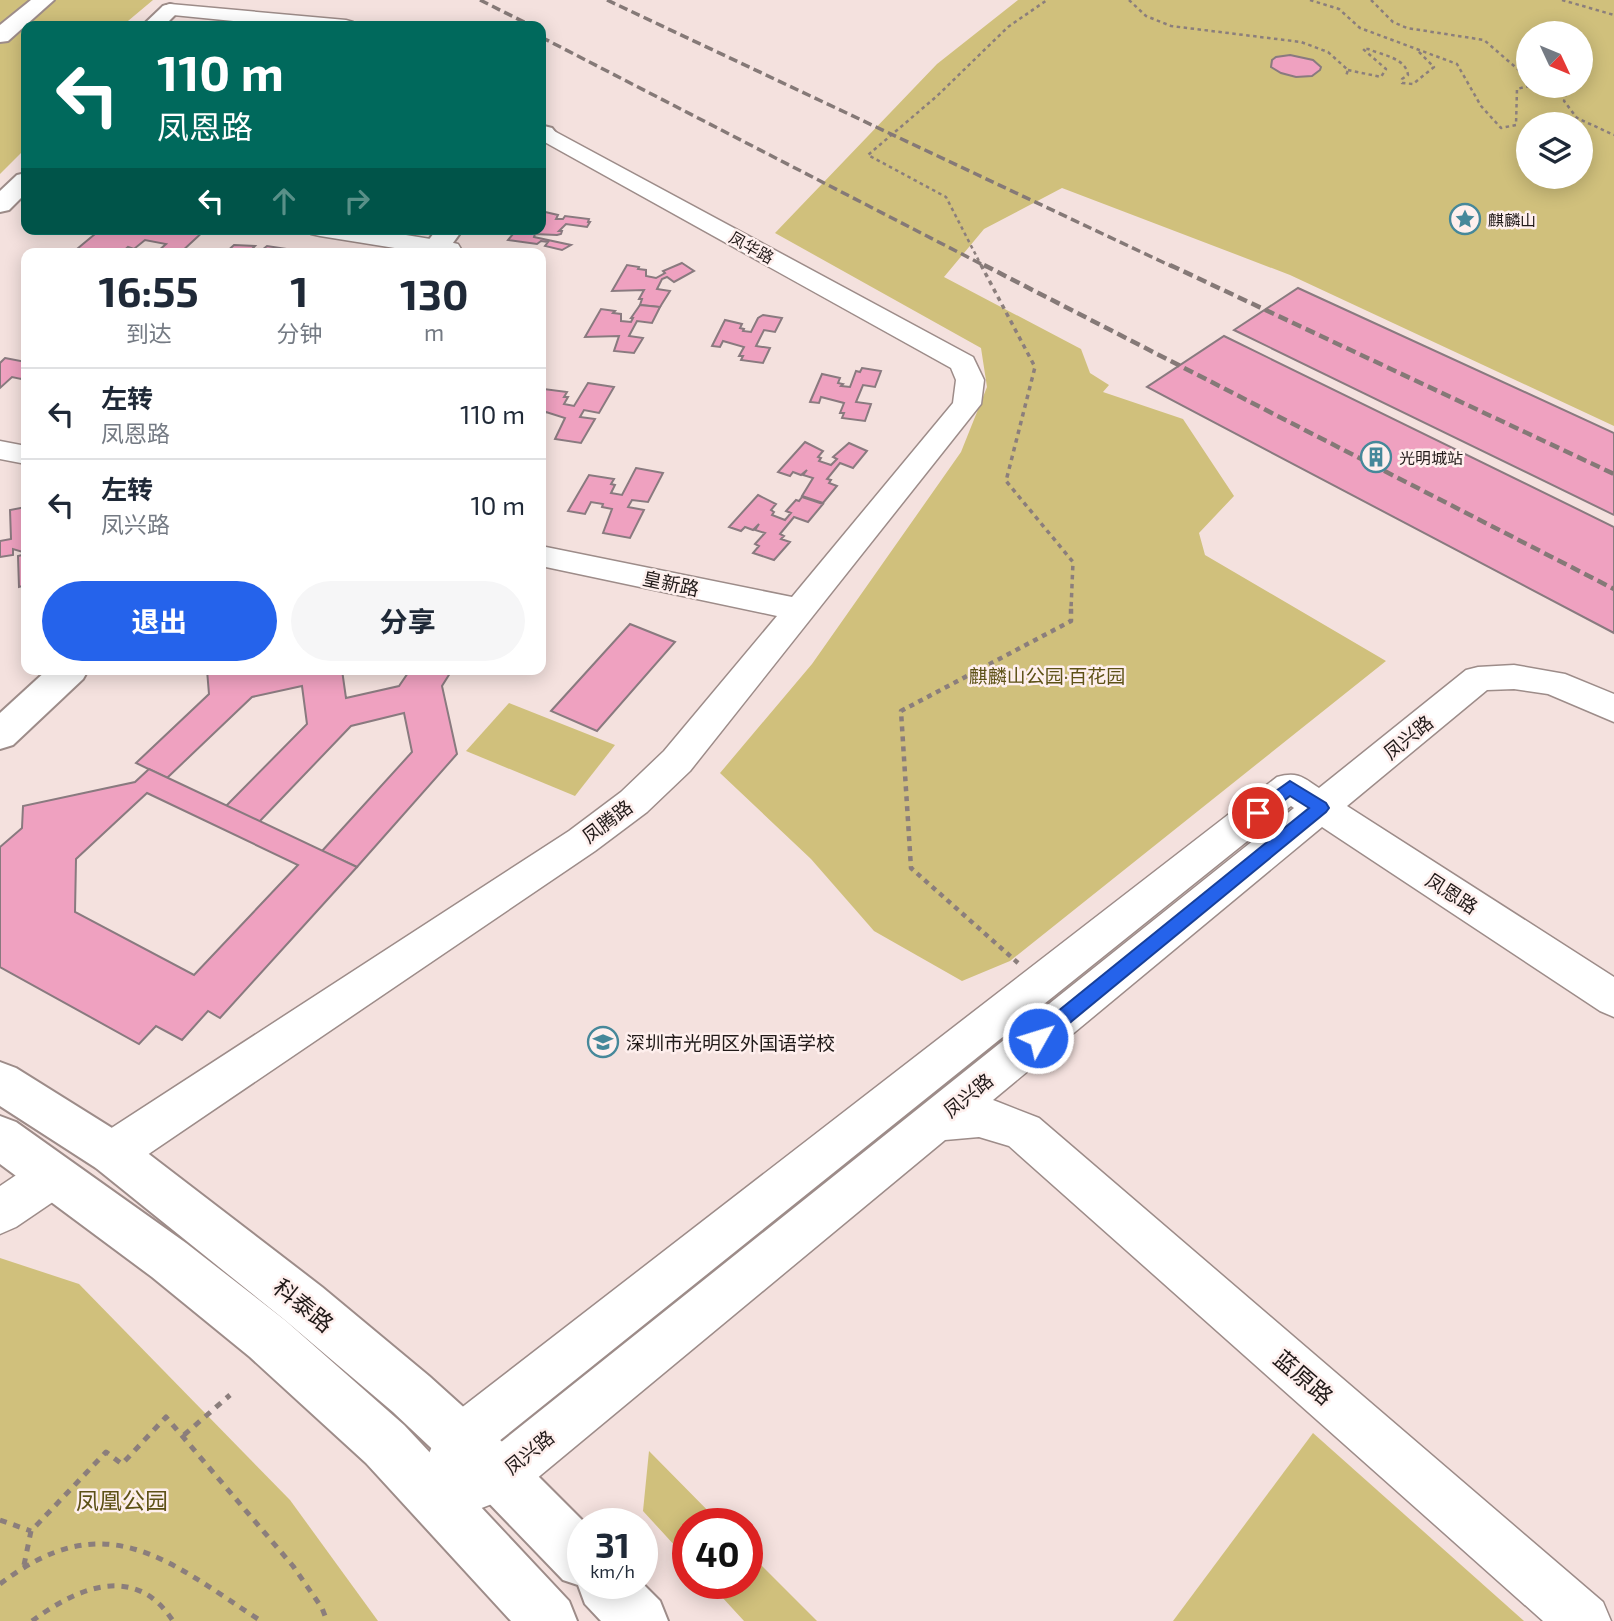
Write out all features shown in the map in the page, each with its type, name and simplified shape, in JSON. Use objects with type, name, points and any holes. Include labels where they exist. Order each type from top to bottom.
[{"type":"main road","points":[[0,14],[16,0]]},
{"type":"main road","points":[[0,36],[44,0]]},
{"type":"main road","points":[[0,205],[21,192]]},
{"type":"main road","points":[[0,229],[21,195]]},
{"type":"main road","points":[[0,715],[43,675]]},
{"type":"main road","points":[[0,735],[65,675]]},
{"type":"main road","name":"科泰路","points":[[0,1082],[112,1153],[325,1322],[411,1394],[500,1476],[567,1544]]},
{"type":"main road","points":[[0,1137],[169,1260],[268,1339],[385,1444],[549,1621]]},
{"type":"main road","points":[[620,1599],[640,1621]]},
{"type":"street","points":[[177,16],[262,21]]},
{"type":"street","name":"凤华路","points":[[546,135],[963,363]]},
{"type":"street","points":[[370,235],[446,244]]},
{"type":"street","name":"凤腾路","points":[[112,1153],[617,815],[677,761],[963,411],[971,389],[963,363]]},
{"type":"street","points":[[0,450],[21,454]]},
{"type":"street","name":"皇新路","points":[[546,557],[801,610]]},
{"type":"street","name":"凤兴路","points":[[435,1498],[461,1440],[1041,984],[1478,680],[1505,675],[1535,678],[1569,687],[1614,709]]},
{"type":"street","name":"凤兴路","points":[[435,1498],[500,1476],[1016,1056],[1305,798]]},
{"type":"street","name":"凤恩路","points":[[1305,798],[1614,999]]},
{"type":"street","name":"蓝原路","points":[[1016,1056],[1009,1070],[1007,1099],[1024,1132]]},
{"type":"street","name":"蓝原路","points":[[931,1125],[949,1118],[969,1115],[1007,1123],[1024,1132],[1584,1621]]},
{"type":"street","points":[[0,1212],[53,1176]]},
{"type":"path","points":[[1041,984],[911,868],[901,711],[1071,621],[1073,562],[1006,481],[1035,367],[946,197],[868,155],[937,96],[1008,27],[1047,0]]},
{"type":"path","points":[[1129,0],[1140,12],[1154,21],[1183,27],[1259,35],[1314,46],[1335,53],[1348,69],[1381,76],[1386,69],[1363,49],[1368,49],[1401,62],[1407,68],[1408,75],[1402,79],[1402,83],[1413,84],[1433,67],[1417,49]]},
{"type":"path","points":[[1310,0],[1339,9],[1360,28],[1457,64],[1481,106],[1502,128],[1516,125],[1519,118],[1516,93]]},
{"type":"path","points":[[1371,0],[1393,22],[1407,28],[1484,40],[1516,68]]},
{"type":"path","points":[[1562,0],[1614,15]]},
{"type":"path","points":[[1346,76],[1348,69]]},
{"type":"path","points":[[1565,98],[1564,101],[1577,118],[1614,135]]},
{"type":"path","points":[[184,1435],[230,1395]]},
{"type":"path","points":[[24,1565],[31,1531],[106,1452],[122,1464],[166,1417],[293,1566],[322,1608],[327,1621]]},
{"type":"path","points":[[0,1520],[31,1531]]},
{"type":"path","points":[[0,1584],[24,1565],[60,1550],[118,1545],[159,1556],[261,1621]]},
{"type":"path","points":[[32,1621],[65,1596],[104,1586],[141,1589],[173,1621]]},
{"type":"green space","points":[[0,0],[153,0],[128,21],[21,21],[21,153],[0,174]]},
{"type":"green space","name":"麒麟山公园·百花园","points":[[1018,0],[1614,0],[1614,426],[1290,275],[1062,188],[984,229],[944,277],[1081,349],[1090,373],[1109,385],[1103,392],[1183,419],[1234,496],[1199,533],[1205,555],[1386,661],[1010,961],[962,981],[874,931],[811,859],[720,773],[812,664],[961,452],[987,387],[981,348],[775,233],[937,64]]},
{"type":"green space","points":[[509,703],[615,745],[575,796],[466,751]]},
{"type":"green space","name":"凤凰公园","points":[[0,1258],[79,1284],[290,1500],[378,1621],[0,1621]]},
{"type":"green space","points":[[1313,1433],[1524,1621],[1173,1621]]},
{"type":"green space","points":[[649,1451],[705,1508],[672,1508],[672,1543],[658,1527],[658,1508],[643,1508]]},
{"type":"green space","points":[[763,1567],[817,1621],[744,1621],[724,1599],[763,1599]]},
{"type":"building","points":[[1290,55],[1313,60],[1321,67],[1320,70],[1312,76],[1296,77],[1271,67],[1272,60],[1276,57]]},
{"type":"building","points":[[546,212],[558,215],[556,219],[563,219],[565,216],[589,219],[587,227],[566,224],[559,231],[562,231],[561,234],[546,234]]},
{"type":"building","points":[[94,235],[200,235],[185,248],[162,248],[166,244],[145,240],[135,248],[78,248]]},
{"type":"building","points":[[512,235],[535,235],[534,237],[571,245],[562,250],[545,246],[548,242],[541,241],[537,244],[508,240]]},
{"type":"building","points":[[234,245],[255,246],[253,248],[231,248]]},
{"type":"building","points":[[682,263],[694,271],[674,282],[667,277],[662,279],[657,289],[670,291],[660,307],[640,305],[642,299],[639,299],[644,290],[612,291],[627,265],[646,270],[646,276],[656,278],[665,273],[663,271]]},
{"type":"building","name":"光明城站","points":[[1298,288],[1614,433],[1614,515],[1234,330]]},
{"type":"building","points":[[640,305],[660,307],[652,323],[637,321],[629,336],[643,338],[634,353],[614,351],[619,336],[585,337],[601,309],[615,311],[613,313],[621,314],[621,321],[631,322]]},
{"type":"building","points":[[763,315],[782,318],[775,332],[764,330],[756,346],[770,348],[763,363],[741,360],[743,356],[739,356],[744,347],[723,341],[720,347],[712,346],[725,320],[742,324],[740,328],[744,329],[743,331],[751,332],[758,318]]},
{"type":"building","name":"光明城站","points":[[1224,336],[1614,527],[1614,633],[1147,387]]},
{"type":"building","points":[[5,358],[21,361],[21,379],[12,377],[0,388],[0,363]]},
{"type":"building","points":[[862,368],[881,371],[875,387],[863,385],[856,402],[871,404],[865,421],[842,418],[844,413],[840,413],[844,403],[821,397],[819,403],[810,402],[822,374],[840,378],[838,383],[843,384],[841,386],[850,387],[856,371],[860,372]]},
{"type":"building","points":[[588,383],[614,387],[599,413],[584,410],[580,417],[595,419],[581,443],[555,439],[565,418],[546,412],[546,389],[567,392],[564,397],[568,397],[564,404],[574,406]]},
{"type":"building","points":[[805,442],[823,451],[818,457],[821,458],[819,461],[831,465],[837,459],[833,457],[849,443],[867,451],[853,468],[840,463],[827,479],[831,480],[829,483],[837,486],[823,503],[802,496],[813,478],[803,475],[807,470],[801,475],[793,472],[790,476],[778,472]]},
{"type":"building","points":[[636,468],[663,473],[648,502],[632,500],[628,507],[644,510],[630,538],[603,533],[612,509],[602,507],[603,504],[591,502],[585,514],[568,511],[589,475],[614,479],[611,484],[615,485],[611,493],[622,495]]},
{"type":"building","points":[[758,495],[776,504],[771,510],[774,512],[772,515],[785,520],[791,513],[786,511],[802,497],[823,504],[808,522],[794,517],[780,534],[784,536],[781,539],[790,542],[774,560],[753,553],[759,546],[755,544],[765,533],[755,530],[759,524],[753,530],[745,527],[741,531],[729,527]]},
{"type":"building","points":[[21,508],[21,551],[13,549],[13,555],[0,557],[0,541],[11,539],[10,510]]},
{"type":"building","points":[[21,555],[19,587],[18,556]]},
{"type":"building","points":[[630,624],[675,642],[597,731],[551,711]]},
{"type":"building","points":[[207,675],[343,675],[346,698],[399,686],[407,675],[449,675],[442,686],[457,754],[357,867],[322,851],[412,752],[404,713],[351,726],[259,822],[226,806],[307,724],[302,686],[252,697],[167,778],[136,763],[209,694]]},
{"type":"building","points":[[149,769],[357,867],[220,1018],[208,1011],[182,1040],[156,1026],[139,1044],[0,967],[0,847],[22,828],[23,806],[135,782]],"holes":[[[147,793],[298,865],[194,975],[75,912],[76,859]]]},
{"type":"railway","points":[[480,0],[522,21]]},
{"type":"railway","points":[[607,0],[1173,267]]},
{"type":"railway","points":[[546,40],[987,267]]},
{"type":"railway","points":[[984,265],[1614,589]]},
{"type":"railway","points":[[1170,265],[1614,474]]},
{"type":"place","name":"麒麟山","points":[[1465,219]]},
{"type":"place","name":"光明城站","points":[[1376,457]]},
{"type":"place","name":"深圳市光明区外国语学校","points":[[603,1042]]},
{"type":"route","points":[[1038,1038],[1321,808],[1290,788],[1258,813]]}]
